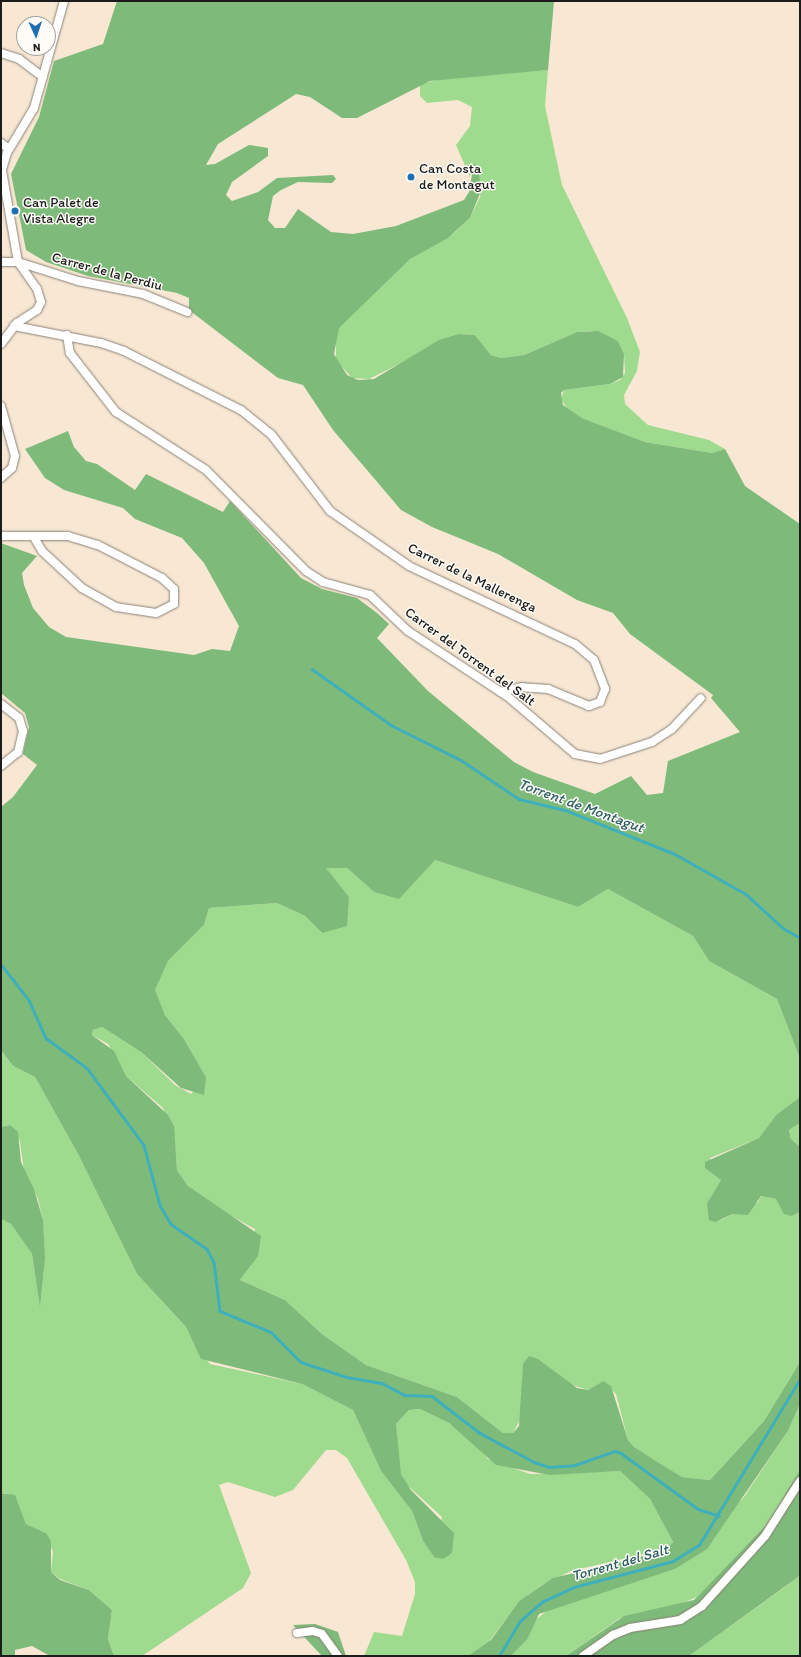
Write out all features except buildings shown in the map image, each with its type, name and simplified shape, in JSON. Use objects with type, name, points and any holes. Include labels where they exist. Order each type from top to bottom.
[{"type":"street","points":[[1,344],[14,326],[36,310],[41,302],[37,289],[18,262],[2,179],[9,149],[30,120],[64,1]]},
{"type":"street","points":[[1,53],[19,59],[43,77]]},
{"type":"street","points":[[1,143],[9,149]]},
{"type":"street","name":"Carrer de la Perdiu","points":[[1,262],[18,262],[78,281],[159,299],[187,312]]},
{"type":"street","name":"Carrer de la Mallerenga","points":[[14,326],[67,335],[101,343],[152,362],[259,421],[330,511],[409,566],[575,644],[594,660],[605,689],[600,702],[589,706],[548,688],[522,687],[501,692]]},
{"type":"street","name":"Carrer del Torrent del Salt","points":[[67,335],[70,353],[116,412],[206,470],[306,571],[323,582],[370,595],[408,631],[501,692],[567,748],[592,759],[663,736],[701,698]]},
{"type":"street","points":[[1,406],[15,456],[12,468],[1,478]]},
{"type":"street","points":[[1,536],[34,537],[80,539],[117,553],[169,584],[175,594],[174,604],[163,612],[143,613],[111,604],[82,588],[42,551],[34,537]]},
{"type":"street","points":[[1,704],[19,718],[23,731],[18,752],[1,766]]},
{"type":"street","points":[[583,1656],[613,1635],[680,1620],[702,1606],[765,1536],[800,1481]]},
{"type":"street","points":[[297,1633],[313,1631],[322,1634],[338,1656]]},
{"type":"green space","points":[[117,1],[554,1],[548,70],[430,81],[357,118],[342,118],[310,97],[296,94],[218,144],[206,165],[215,164],[249,145],[268,148],[268,156],[232,182],[226,195],[232,201],[258,192],[277,178],[333,175],[336,179],[332,183],[298,182],[281,190],[273,196],[268,220],[275,228],[285,228],[298,209],[331,232],[353,234],[396,226],[464,200],[469,192],[474,163],[478,167],[481,191],[470,218],[448,238],[410,259],[339,328],[334,354],[347,375],[358,380],[374,379],[439,340],[459,334],[475,335],[491,355],[501,358],[524,355],[577,332],[598,331],[618,341],[624,354],[623,377],[610,384],[564,390],[561,393],[563,405],[582,418],[645,442],[712,453],[725,449],[745,486],[800,524],[800,1059],[777,999],[709,961],[693,936],[608,889],[578,907],[435,860],[399,899],[374,892],[347,868],[326,868],[349,897],[347,926],[322,933],[305,916],[277,903],[209,908],[204,925],[168,961],[155,990],[165,1015],[184,1039],[206,1077],[204,1095],[181,1088],[141,1052],[102,1027],[93,1030],[92,1035],[114,1051],[126,1076],[168,1115],[174,1126],[177,1170],[188,1186],[261,1236],[258,1256],[240,1280],[285,1300],[322,1334],[366,1365],[457,1397],[503,1433],[513,1433],[519,1426],[523,1364],[529,1356],[538,1359],[577,1388],[588,1390],[603,1381],[611,1386],[628,1440],[634,1447],[682,1477],[710,1480],[764,1421],[800,1362],[800,1404],[788,1431],[707,1549],[675,1569],[539,1614],[527,1640],[511,1656],[468,1656],[491,1640],[519,1601],[553,1578],[648,1555],[666,1549],[673,1542],[650,1499],[620,1471],[550,1475],[496,1465],[449,1423],[420,1409],[409,1410],[396,1424],[401,1474],[411,1490],[454,1533],[452,1553],[443,1559],[434,1557],[423,1541],[412,1511],[381,1471],[353,1410],[302,1384],[201,1359],[186,1327],[137,1274],[78,1154],[35,1077],[13,1066],[1,1050],[1,807],[13,797],[37,765],[23,754],[29,727],[25,713],[1,693],[1,543],[37,556],[22,573],[24,585],[33,608],[49,627],[66,637],[194,655],[212,649],[230,651],[239,626],[204,563],[182,538],[135,519],[123,508],[64,490],[45,478],[25,449],[68,431],[74,447],[86,461],[97,464],[135,490],[146,474],[223,512],[230,501],[301,578],[322,589],[357,598],[377,613],[389,624],[377,638],[428,691],[514,762],[533,772],[595,794],[631,776],[647,795],[663,793],[668,761],[740,732],[711,698],[713,695],[630,634],[613,613],[577,600],[498,554],[432,527],[401,510],[333,430],[303,385],[278,378],[189,310],[189,298],[177,293],[88,276],[46,262],[26,250],[11,174],[39,117],[54,61],[103,44]]},
{"type":"green space","points":[[548,70],[545,106],[562,185],[627,318],[640,352],[637,371],[624,395],[625,404],[648,425],[709,440],[725,449],[712,453],[645,442],[582,418],[567,408],[561,399],[564,390],[610,384],[620,380],[625,373],[624,354],[618,341],[593,331],[577,332],[524,355],[501,358],[491,355],[475,335],[459,334],[369,379],[352,378],[336,360],[336,332],[349,313],[414,255],[453,234],[470,218],[480,197],[481,186],[472,168],[470,177],[456,145],[470,126],[472,107],[458,100],[427,103],[420,96],[420,84],[446,78]]},
{"type":"green space","points":[[435,860],[578,907],[608,889],[693,936],[709,961],[777,999],[800,1059],[800,1097],[776,1115],[759,1138],[710,1158],[721,1180],[707,1203],[721,1220],[758,1202],[761,1196],[776,1199],[792,1216],[800,1212],[800,1362],[764,1421],[710,1480],[682,1477],[634,1447],[628,1440],[616,1394],[603,1381],[588,1390],[569,1384],[538,1359],[523,1364],[522,1416],[513,1433],[503,1433],[457,1397],[366,1365],[322,1334],[285,1300],[240,1280],[252,1264],[255,1229],[203,1200],[188,1186],[177,1170],[175,1146],[163,1108],[126,1076],[108,1044],[92,1035],[93,1030],[102,1027],[141,1052],[175,1085],[191,1094],[206,1077],[184,1039],[165,1015],[154,990],[168,961],[204,925],[209,908],[277,903],[305,916],[322,933],[326,868],[347,868],[374,892]]},
{"type":"green space","points":[[1,1050],[13,1066],[35,1077],[78,1154],[137,1274],[186,1327],[194,1344],[210,1364],[302,1384],[353,1410],[381,1471],[412,1511],[423,1541],[434,1557],[442,1517],[405,1483],[397,1464],[396,1424],[409,1410],[420,1409],[449,1423],[474,1442],[488,1459],[530,1474],[620,1471],[650,1499],[673,1542],[666,1549],[571,1571],[544,1584],[519,1601],[485,1647],[468,1656],[364,1656],[374,1632],[402,1636],[415,1594],[415,1582],[406,1560],[347,1458],[336,1450],[326,1450],[293,1490],[275,1497],[228,1482],[219,1485],[251,1573],[243,1588],[142,1656],[114,1656],[108,1639],[112,1610],[89,1590],[60,1579],[51,1572],[53,1552],[46,1533],[26,1524],[19,1506],[6,1493],[1,1493],[1,1219],[11,1224],[32,1254],[40,1307],[44,1269],[43,1220],[38,1199],[24,1171],[20,1141],[10,1125],[1,1127]]},
{"type":"green space","points":[[800,1097],[800,1123],[789,1130],[791,1139],[800,1147],[800,1212],[792,1216],[784,1214],[776,1199],[761,1196],[748,1215],[733,1214],[715,1222],[709,1220],[707,1203],[721,1180],[705,1168],[705,1162],[759,1138],[776,1115]]},
{"type":"green space","points":[[800,1123],[800,1147],[791,1139],[789,1130]]},
{"type":"green space","points":[[10,1125],[18,1132],[21,1162],[34,1189],[43,1220],[45,1259],[40,1308],[32,1254],[11,1224],[1,1219],[1,1127]]},
{"type":"green space","points":[[800,1404],[800,1470],[766,1525],[697,1597],[673,1607],[620,1618],[566,1656],[511,1656],[527,1640],[533,1622],[549,1609],[675,1569],[744,1497],[788,1431]]},
{"type":"green space","points":[[800,1470],[800,1575],[794,1580],[689,1656],[566,1656],[624,1616],[694,1600],[766,1525]]},
{"type":"green space","points":[[1,1493],[15,1495],[26,1524],[46,1533],[51,1541],[51,1572],[60,1580],[89,1590],[112,1610],[108,1639],[114,1656],[50,1656],[32,1646],[15,1650],[15,1656],[1,1656]]},
{"type":"green space","points":[[800,1575],[800,1656],[689,1656],[785,1587]]},
{"type":"green space","points":[[315,1624],[338,1632],[346,1656],[322,1656],[293,1625]]},
{"type":"waterway","name":"Torrent de Montagut","points":[[312,669],[391,725],[461,760],[519,799],[565,810],[675,854],[746,894],[783,928],[800,938]]},
{"type":"waterway","points":[[1,964],[29,1000],[46,1038],[87,1068],[144,1145],[160,1205],[171,1224],[207,1249],[214,1262],[220,1311],[271,1332],[301,1362],[347,1377],[382,1383],[405,1395],[432,1396],[480,1433],[534,1462],[549,1467],[575,1465],[615,1451],[621,1453],[698,1509],[719,1516]]},
{"type":"waterway","name":"Torrent del Salt","points":[[499,1656],[520,1621],[542,1602],[574,1587],[673,1561],[699,1545],[800,1379]]},
{"type":"place","name":"Can Costa de Montagut","points":[[411,177]]},
{"type":"place","name":"Can Palet de Vista Alegre","points":[[15,211]]}]
